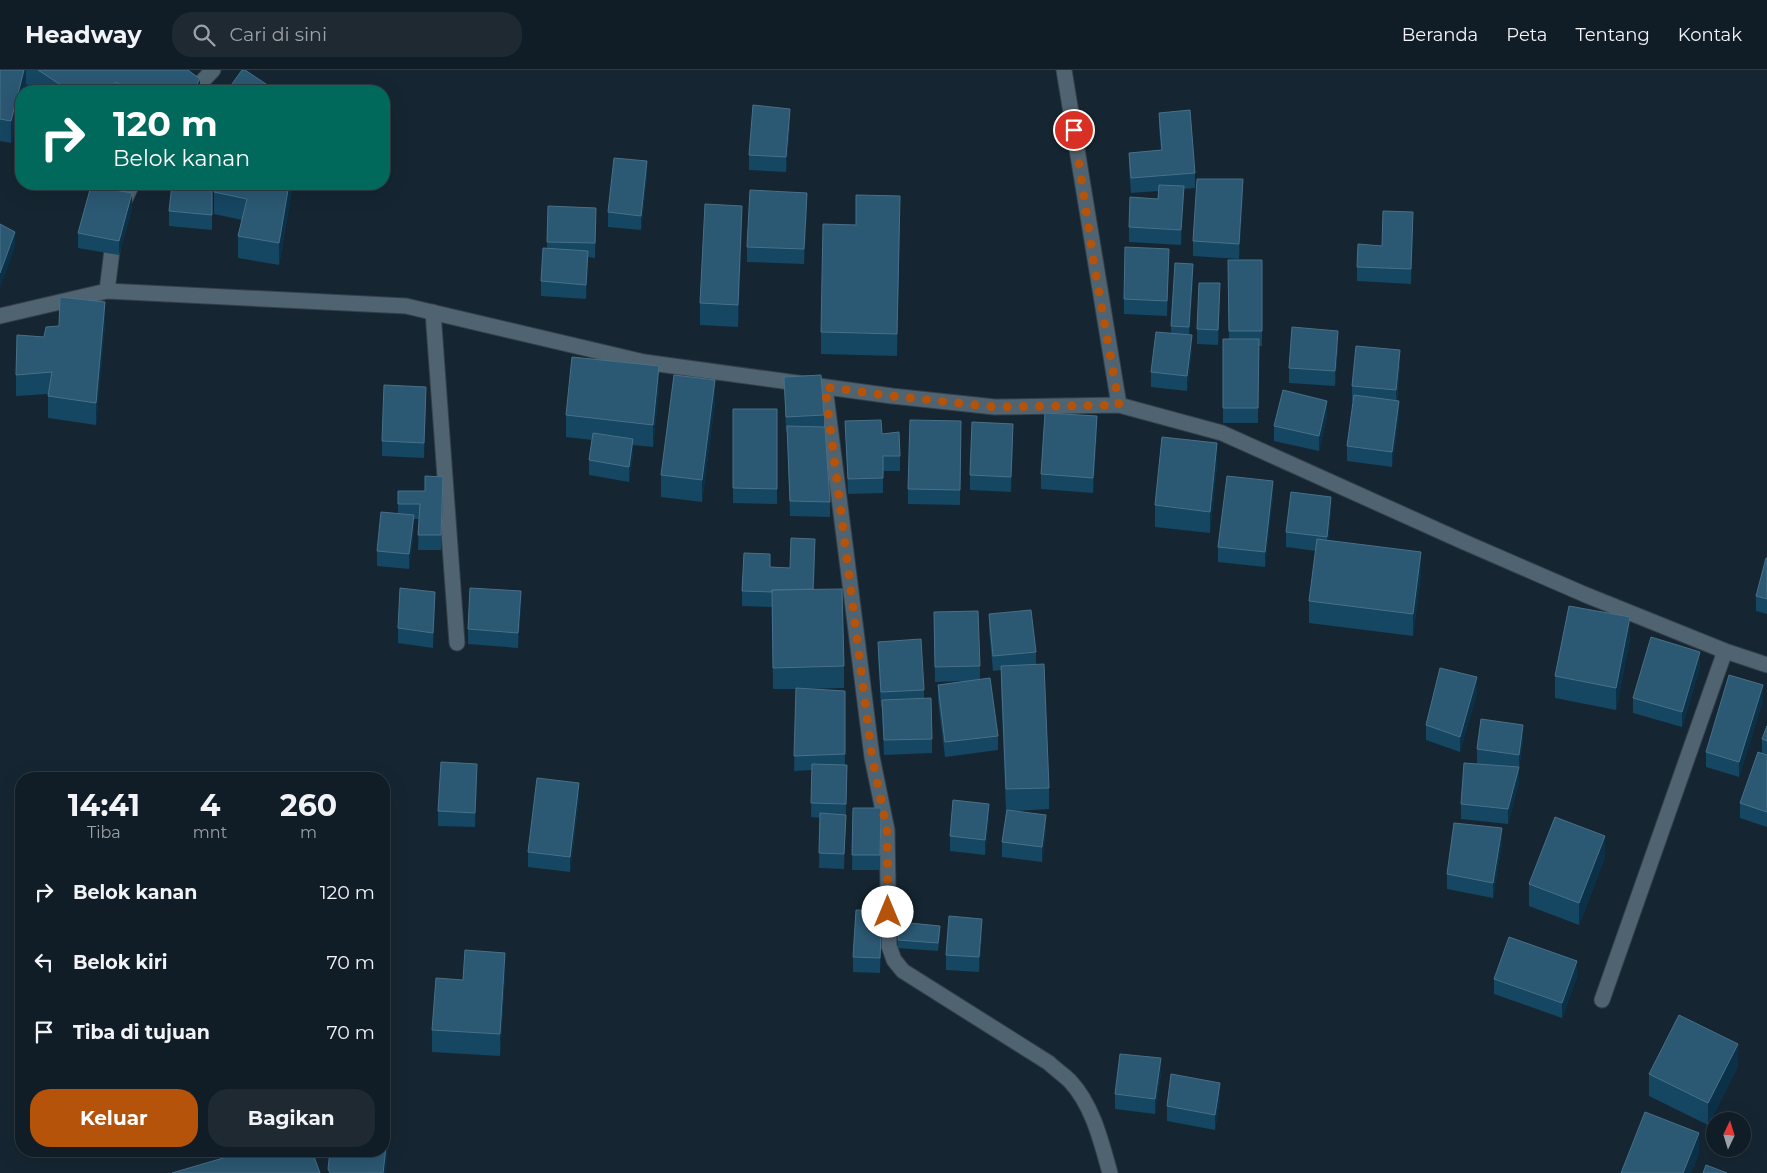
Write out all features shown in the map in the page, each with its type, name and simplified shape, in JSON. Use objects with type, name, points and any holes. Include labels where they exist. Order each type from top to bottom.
[{"type":"street","points":[[199,85],[214,70]]},
{"type":"street","points":[[1064,70],[1119,405]]},
{"type":"street","points":[[107,291],[113,236],[119,212],[129,190]]},
{"type":"street","points":[[0,316],[107,291],[406,306],[644,362],[892,396],[995,407],[1119,405],[1222,433],[1490,554],[1726,651],[1767,665]]},
{"type":"street","points":[[433,312],[457,643]]},
{"type":"street","points":[[825,387],[872,757],[887,830],[890,946],[894,960],[903,971],[1048,1063],[1070,1081],[1086,1104],[1097,1130],[1110,1173]]},
{"type":"street","points":[[1602,1000],[1726,651]]},
{"type":"building","points":[[0,70],[24,70],[20,85],[15,85],[15,105],[11,121],[0,119]]},
{"type":"building","points":[[38,70],[188,70],[200,79],[196,85],[120,85],[116,82],[114,85],[61,85]]},
{"type":"building","points":[[242,70],[245,70],[266,84],[265,85],[231,85]]},
{"type":"building","points":[[753,105],[790,109],[786,157],[749,155]]},
{"type":"building","points":[[1190,110],[1195,173],[1131,178],[1129,153],[1162,150],[1159,113]]},
{"type":"building","points":[[614,158],[647,161],[641,216],[608,212]]},
{"type":"building","points":[[1197,179],[1243,179],[1239,244],[1193,241]]},
{"type":"building","points":[[1159,185],[1184,186],[1181,230],[1129,227],[1130,197],[1158,199]]},
{"type":"building","points":[[90,190],[114,190],[132,193],[119,241],[78,233]]},
{"type":"building","points":[[171,190],[212,190],[212,215],[169,211]]},
{"type":"building","points":[[215,190],[288,190],[279,243],[238,236],[247,199],[214,192]]},
{"type":"building","points":[[750,190],[807,193],[804,249],[747,247]]},
{"type":"building","points":[[856,195],[900,196],[897,334],[821,332],[823,224],[856,225]]},
{"type":"building","points":[[705,204],[742,206],[738,305],[700,303]]},
{"type":"building","points":[[548,206],[596,208],[595,243],[547,242]]},
{"type":"building","points":[[1383,211],[1413,212],[1411,269],[1357,267],[1358,244],[1382,246]]},
{"type":"building","points":[[0,224],[15,232],[0,273]]},
{"type":"building","points":[[1125,247],[1169,249],[1167,301],[1124,299]]},
{"type":"building","points":[[543,248],[588,251],[586,285],[541,281]]},
{"type":"building","points":[[1228,260],[1262,260],[1262,331],[1229,331]]},
{"type":"building","points":[[1175,263],[1193,264],[1189,327],[1171,326]]},
{"type":"building","points":[[1199,283],[1220,283],[1218,330],[1197,329]]},
{"type":"building","points":[[60,297],[105,302],[96,403],[48,396],[52,372],[16,375],[17,335],[44,337],[46,327],[59,326]]},
{"type":"building","points":[[1292,327],[1338,331],[1335,371],[1289,368]]},
{"type":"building","points":[[1156,332],[1192,335],[1187,376],[1151,372]]},
{"type":"building","points":[[1223,339],[1259,339],[1258,408],[1223,408]]},
{"type":"building","points":[[1356,346],[1400,350],[1396,390],[1352,386]]},
{"type":"building","points":[[572,357],[659,366],[653,425],[566,415]]},
{"type":"building","points":[[674,375],[715,380],[702,480],[661,475]]},
{"type":"building","points":[[821,375],[824,415],[786,417],[784,377]]},
{"type":"building","points":[[384,385],[426,387],[424,443],[382,441]]},
{"type":"building","points":[[1283,390],[1327,401],[1319,436],[1274,426]]},
{"type":"building","points":[[1354,395],[1399,401],[1392,452],[1347,446]]},
{"type":"building","points":[[733,409],[777,409],[777,489],[733,488]]},
{"type":"building","points":[[1045,413],[1097,416],[1093,478],[1041,474]]},
{"type":"building","points":[[881,420],[882,434],[899,432],[900,456],[883,456],[883,478],[848,479],[845,421]]},
{"type":"building","points":[[910,420],[961,421],[960,490],[908,489]]},
{"type":"building","points":[[972,422],[1013,424],[1011,477],[970,475]]},
{"type":"building","points":[[787,426],[825,427],[830,502],[790,501]]},
{"type":"building","points":[[593,433],[633,439],[629,467],[589,460]]},
{"type":"building","points":[[1162,437],[1217,443],[1210,512],[1155,505]]},
{"type":"building","points":[[425,476],[443,477],[441,535],[418,535],[420,504],[398,504],[398,491],[425,491]]},
{"type":"building","points":[[1227,476],[1273,481],[1265,552],[1218,547]]},
{"type":"building","points":[[1291,492],[1331,497],[1327,537],[1286,532]]},
{"type":"building","points":[[381,512],[414,515],[409,554],[377,551]]},
{"type":"building","points":[[791,538],[815,539],[813,589],[772,590],[772,592],[742,591],[744,553],[770,554],[770,567],[790,568]]},
{"type":"building","points":[[1317,539],[1421,552],[1413,614],[1309,601]]},
{"type":"building","points":[[1767,558],[1767,599],[1756,596]]},
{"type":"building","points":[[400,588],[435,592],[433,633],[398,628]]},
{"type":"building","points":[[470,588],[521,591],[518,633],[468,629]]},
{"type":"building","points":[[842,589],[844,666],[773,668],[772,590]]},
{"type":"building","points":[[1569,606],[1630,617],[1616,688],[1555,676]]},
{"type":"building","points":[[1031,610],[1036,652],[993,656],[989,614]]},
{"type":"building","points":[[978,611],[980,666],[935,667],[934,612]]},
{"type":"building","points":[[1651,637],[1700,652],[1682,712],[1633,698]]},
{"type":"building","points":[[921,639],[924,690],[881,692],[878,642]]},
{"type":"building","points":[[1044,664],[1049,788],[1006,789],[1001,666]]},
{"type":"building","points":[[1440,668],[1477,677],[1460,737],[1426,725]]},
{"type":"building","points":[[1729,675],[1763,685],[1739,762],[1706,752]]},
{"type":"building","points":[[990,678],[998,736],[945,742],[938,685]]},
{"type":"building","points":[[796,688],[845,691],[845,754],[794,756]]},
{"type":"building","points":[[931,698],[932,739],[884,740],[882,700]]},
{"type":"building","points":[[1481,719],[1523,725],[1519,755],[1477,749]]},
{"type":"building","points":[[1767,726],[1767,741],[1762,739]]},
{"type":"building","points":[[1758,752],[1767,755],[1767,812],[1740,803]]},
{"type":"building","points":[[441,762],[477,764],[475,813],[438,811]]},
{"type":"building","points":[[1464,763],[1519,767],[1508,809],[1461,804]]},
{"type":"building","points":[[812,764],[847,765],[846,804],[811,803]]},
{"type":"building","points":[[537,778],[579,783],[570,857],[528,852]]},
{"type":"building","points":[[953,800],[989,804],[985,840],[950,836]]},
{"type":"building","points":[[853,808],[881,808],[880,855],[852,855]]},
{"type":"building","points":[[1007,810],[1046,815],[1042,847],[1002,842]]},
{"type":"building","points":[[820,813],[846,815],[844,854],[819,853]]},
{"type":"building","points":[[1555,817],[1605,836],[1579,903],[1529,884]]},
{"type":"building","points":[[1454,823],[1502,828],[1493,883],[1447,874]]},
{"type":"building","points":[[856,910],[882,911],[880,958],[853,957]]},
{"type":"building","points":[[949,916],[982,919],[979,957],[946,955]]},
{"type":"building","points":[[899,922],[940,926],[938,943],[898,940]]},
{"type":"building","points":[[1509,937],[1577,961],[1562,1003],[1494,979]]},
{"type":"building","points":[[465,950],[505,953],[500,1034],[432,1030],[436,978],[463,980]]},
{"type":"building","points":[[1679,1015],[1738,1044],[1708,1103],[1649,1074]]},
{"type":"building","points":[[1120,1054],[1161,1058],[1155,1099],[1115,1094]]},
{"type":"building","points":[[1171,1074],[1220,1083],[1215,1115],[1167,1106]]},
{"type":"building","points":[[1645,1112],[1699,1133],[1683,1173],[1621,1173]]},
{"type":"building","points":[[227,1157],[314,1157],[320,1173],[172,1173]]},
{"type":"building","points":[[329,1157],[385,1157],[383,1173],[330,1173],[328,1169]]},
{"type":"building","points":[[1706,1165],[1727,1173],[1703,1173]]},
{"type":"route","points":[[888,912],[887,830],[872,757],[825,387],[995,407],[1119,405],[1094,264],[1074,130]]}]
